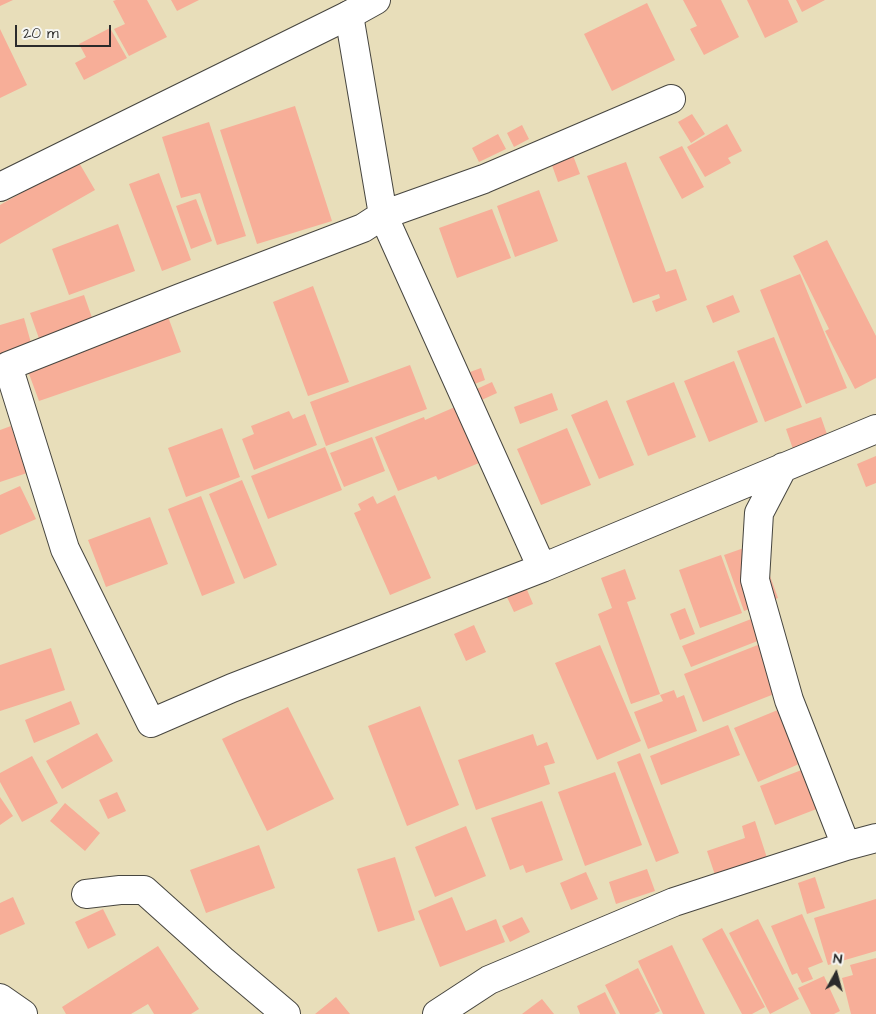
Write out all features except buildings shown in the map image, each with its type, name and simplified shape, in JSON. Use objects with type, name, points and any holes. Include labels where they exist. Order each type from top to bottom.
[{"type":"street","points":[[0,187],[376,0]]},
{"type":"street","points":[[349,15],[383,215],[542,568]]},
{"type":"street","points":[[671,99],[484,178],[383,215],[363,228],[8,366],[65,549],[150,723],[232,688],[542,568],[876,429]]},
{"type":"street","points":[[782,467],[759,513],[755,580],[789,700],[846,846]]},
{"type":"street","points":[[437,1014],[489,980],[664,906],[846,846],[876,838]]},
{"type":"street","points":[[86,894],[120,890],[144,890],[286,1014]]},
{"type":"street","points":[[0,998],[23,1014]]}]
